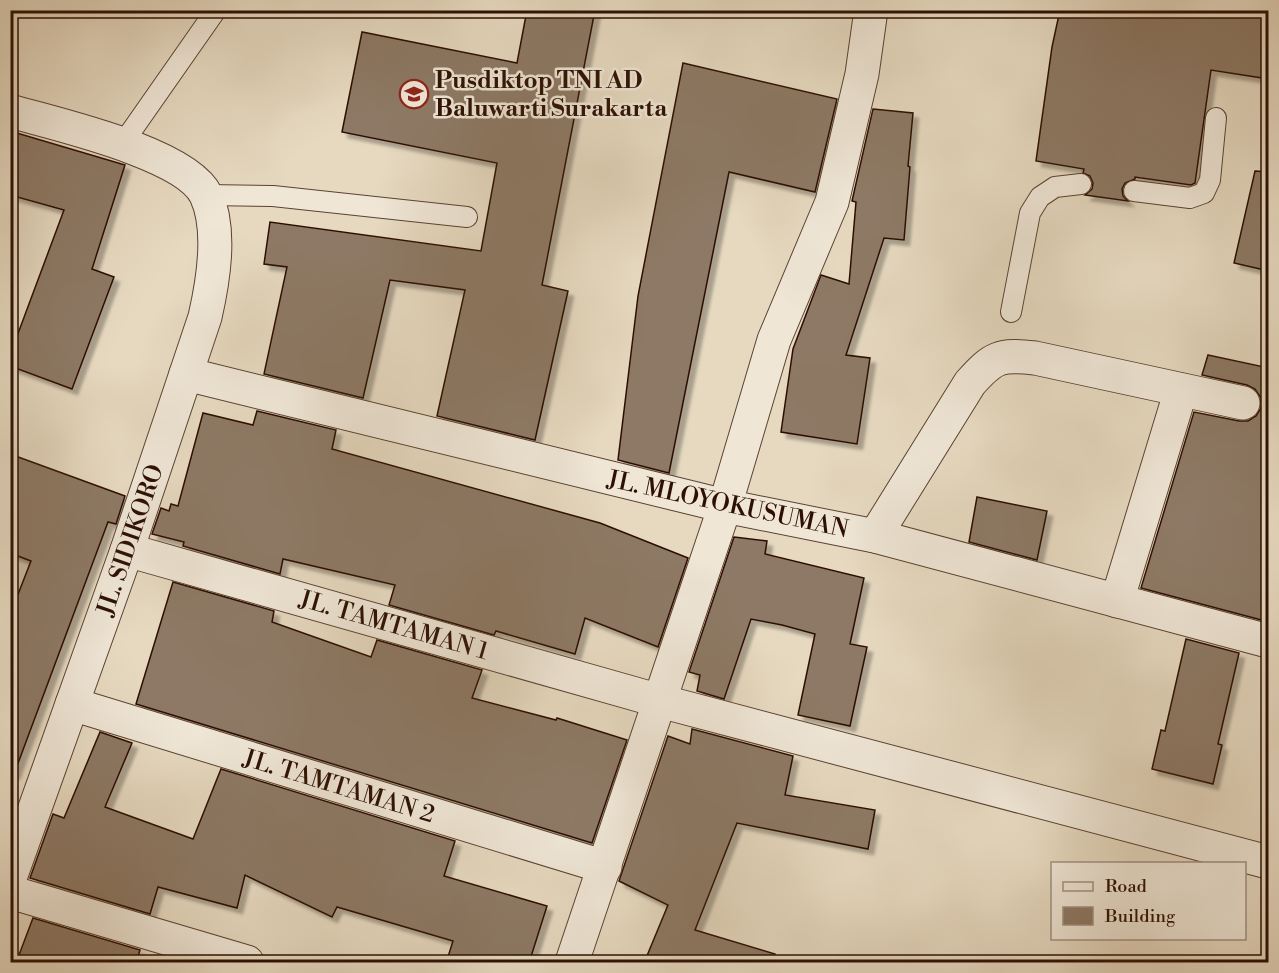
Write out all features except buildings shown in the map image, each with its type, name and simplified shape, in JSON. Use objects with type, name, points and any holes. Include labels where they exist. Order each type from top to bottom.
[{"type":"street","points":[[572,963],[725,506],[774,340],[832,201],[861,74],[871,10]]},
{"type":"street","points":[[10,111],[123,143],[186,174],[206,195]]},
{"type":"street","name":"JL. SIDIKORO","points":[[10,878],[128,550],[205,317],[213,281],[214,242],[212,217],[206,195]]},
{"type":"street","points":[[875,536],[970,383],[1004,349],[1011,355],[1035,358],[1243,403]]},
{"type":"street","name":"JL. MLOYOKUSUMAN","points":[[186,374],[725,506],[875,536],[1269,640]]},
{"type":"street","points":[[1117,601],[1182,390]]},
{"type":"street","name":"JL. TAMTAMAN 1","points":[[128,550],[660,701],[1269,862]]},
{"type":"street","name":"JL. TAMTAMAN 2","points":[[72,704],[605,867]]},
{"type":"street","points":[[10,892],[247,963]]},
{"type":"lane","points":[[123,143],[216,10]]},
{"type":"lane","points":[[1134,191],[1190,198],[1204,193],[1210,180],[1216,118]]},
{"type":"lane","points":[[1011,312],[1030,213],[1040,197],[1055,187],[1081,184]]},
{"type":"lane","points":[[206,195],[273,196],[467,217]]},
{"type":"shaded area","points":[[11,553],[31,561],[11,615]]},
{"type":"place","name":"Pusdiktop TNI AD Baluwarti Surakarta","points":[[414,94]]}]
